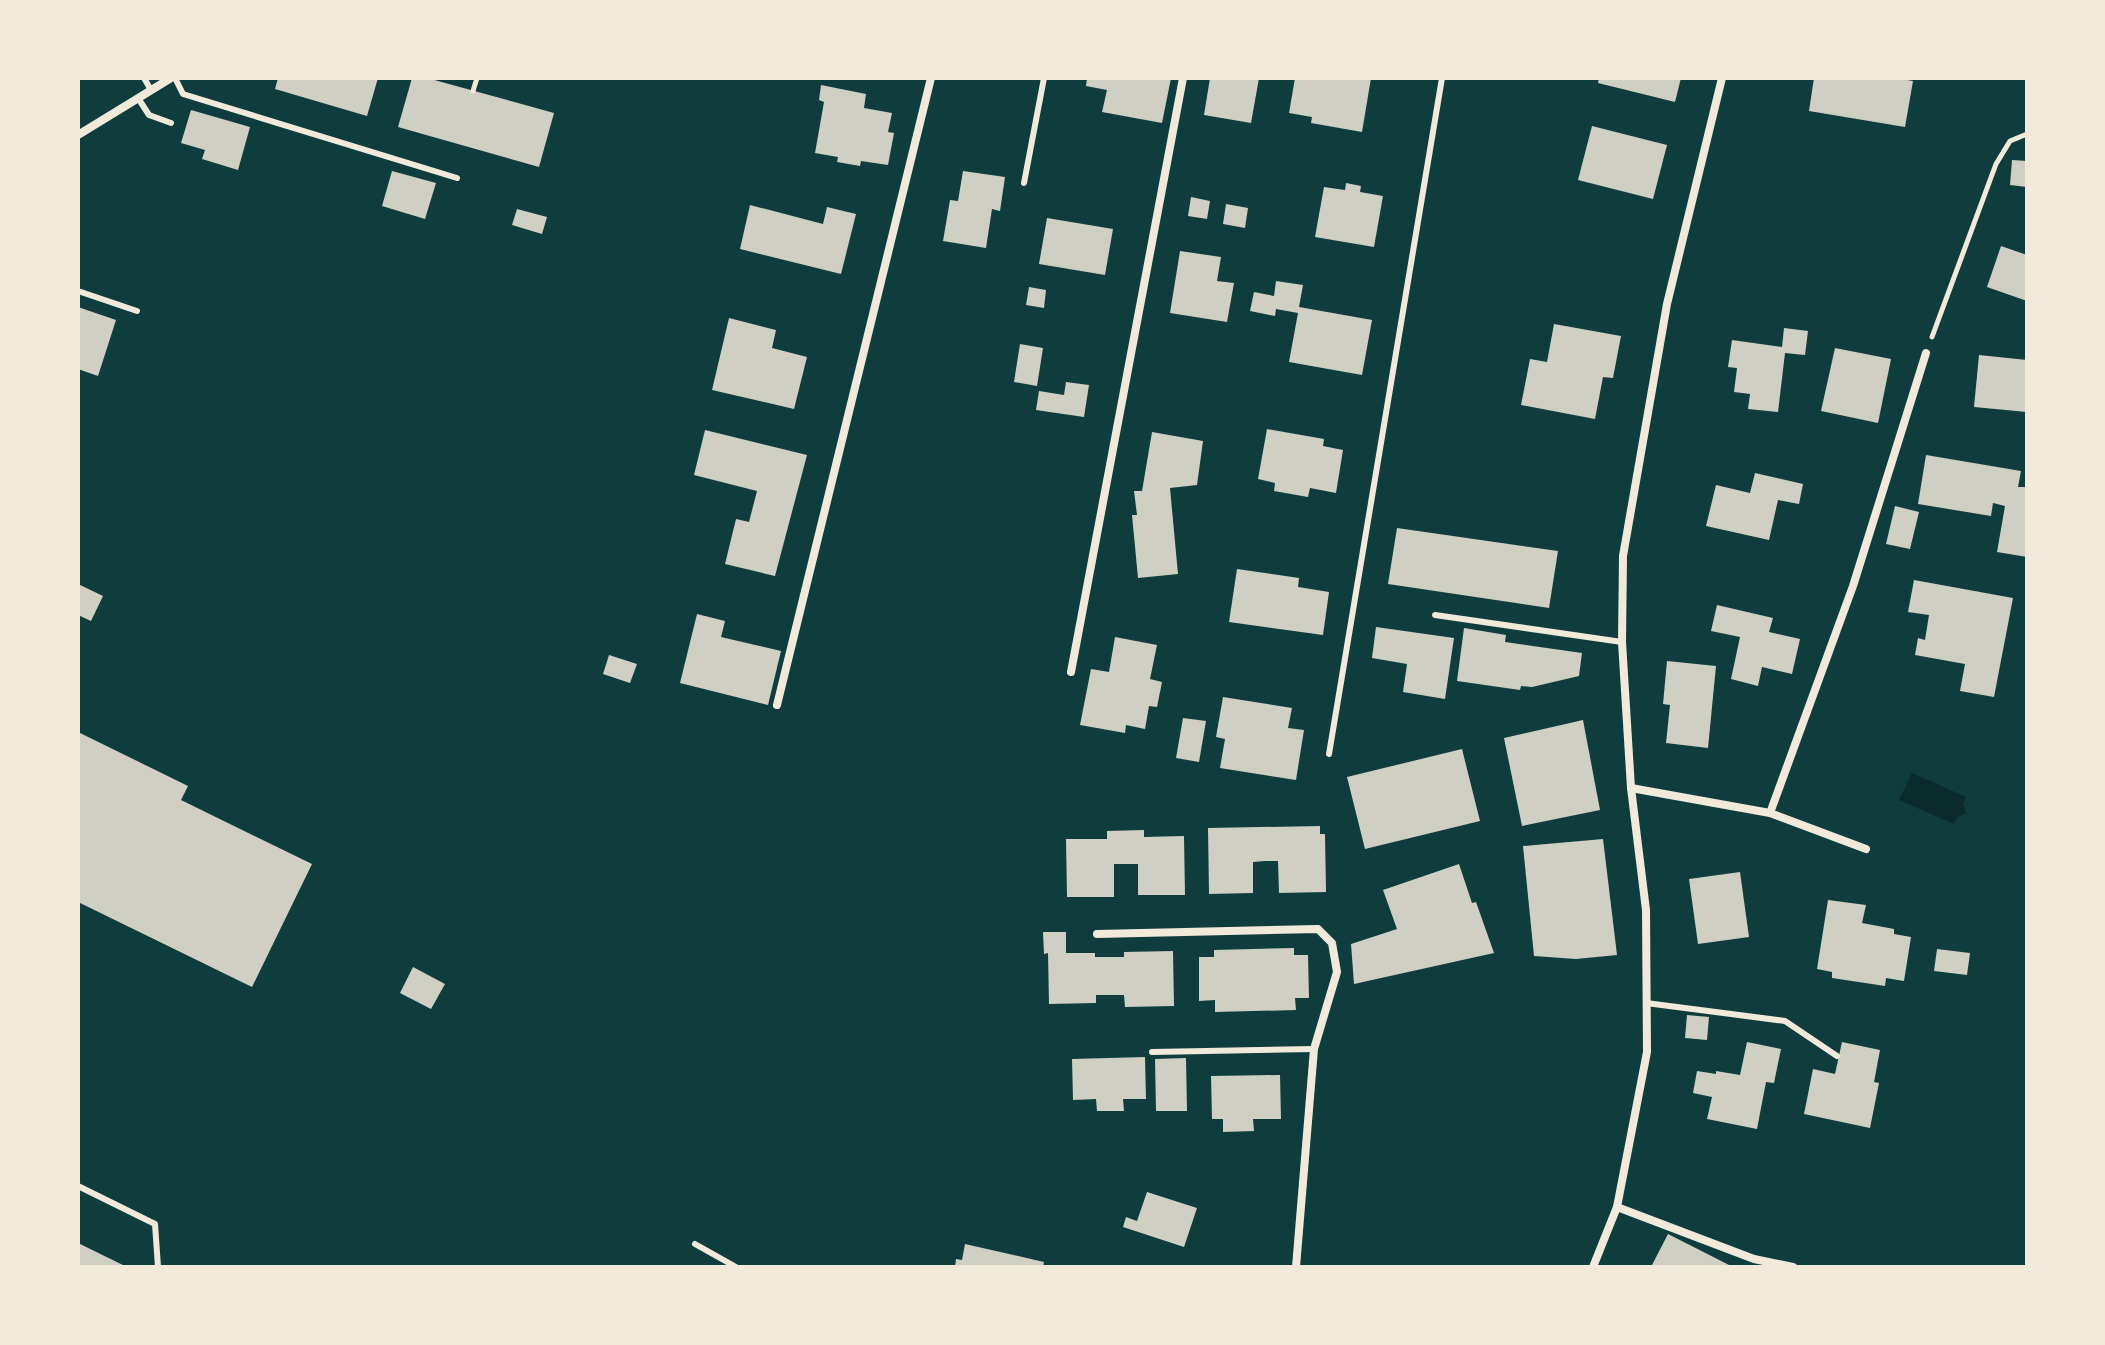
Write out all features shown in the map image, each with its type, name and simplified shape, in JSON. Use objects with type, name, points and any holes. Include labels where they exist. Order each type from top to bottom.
[{"type":"street","points":[[79,132],[173,78]]},
{"type":"street","points":[[777,705],[931,78]]},
{"type":"street","points":[[1071,672],[1183,78]]},
{"type":"street","points":[[1593,1267],[1617,1207],[1647,1052],[1646,910],[1631,788],[1622,642],[1623,556],[1667,304],[1722,78]]},
{"type":"street","points":[[1770,813],[1853,586],[1926,353]]},
{"type":"street","points":[[1631,788],[1770,813],[1866,849]]},
{"type":"street","points":[[1097,934],[1318,929],[1332,943],[1337,972],[1314,1049],[1296,1267]]},
{"type":"street","points":[[1617,1207],[1754,1259],[1793,1267]]},
{"type":"lane","points":[[144,78],[151,90]]},
{"type":"lane","points":[[173,78],[183,94],[457,178]]},
{"type":"lane","points":[[1024,183],[1044,78]]},
{"type":"lane","points":[[1329,754],[1442,78]]},
{"type":"lane","points":[[138,98],[149,115],[171,123]]},
{"type":"lane","points":[[78,291],[137,311]]},
{"type":"lane","points":[[1435,615],[1622,642]]},
{"type":"lane","points":[[1646,1003],[1785,1021],[1837,1056]]},
{"type":"lane","points":[[1152,1052],[1314,1049]]},
{"type":"lane","points":[[78,1186],[155,1224],[158,1267]]},
{"type":"lane","points":[[695,1244],[736,1267]]},
{"type":"path","points":[[473,91],[477,78]]},
{"type":"path","points":[[1926,353],[1996,164],[2010,141],[2027,134]]},
{"type":"water","points":[[1912,773],[1966,797],[1963,804],[1966,813],[1957,817],[1954,824],[1899,800]]},
{"type":"building","points":[[278,78],[378,78],[367,116],[275,89]]},
{"type":"building","points":[[412,78],[427,78],[554,113],[539,167],[398,127]]},
{"type":"building","points":[[1087,78],[1171,78],[1162,123],[1102,112],[1107,90],[1086,86]]},
{"type":"building","points":[[1210,78],[1259,78],[1251,123],[1204,115]]},
{"type":"building","points":[[1295,78],[1371,78],[1362,132],[1311,123],[1312,117],[1289,113]]},
{"type":"building","points":[[1599,78],[1681,78],[1675,102],[1598,83]]},
{"type":"building","points":[[1814,78],[1896,78],[1913,81],[1905,127],[1809,111]]},
{"type":"building","points":[[821,85],[866,94],[864,108],[892,113],[888,132],[894,133],[888,165],[861,161],[860,166],[837,162],[838,157],[815,153],[824,102],[819,100]]},
{"type":"building","points":[[191,110],[250,127],[238,170],[202,159],[205,150],[181,143]]},
{"type":"building","points":[[1592,126],[1667,145],[1653,199],[1578,180]]},
{"type":"building","points":[[2012,160],[2027,161],[2027,187],[2010,185]]},
{"type":"building","points":[[392,171],[436,183],[425,219],[382,206]]},
{"type":"building","points":[[963,171],[1005,177],[1000,211],[992,209],[986,248],[943,241],[950,200],[958,201]]},
{"type":"building","points":[[1346,183],[1361,186],[1360,192],[1383,196],[1374,247],[1315,237],[1324,187],[1345,190]]},
{"type":"building","points":[[1191,197],[1210,201],[1207,219],[1188,216]]},
{"type":"building","points":[[1226,204],[1248,208],[1245,228],[1223,224]]},
{"type":"building","points":[[750,205],[823,224],[827,207],[856,214],[841,274],[740,249]]},
{"type":"building","points":[[517,209],[547,217],[542,234],[512,225]]},
{"type":"building","points":[[1047,218],[1113,229],[1105,275],[1039,264]]},
{"type":"building","points":[[2001,246],[2027,255],[2027,301],[1987,287]]},
{"type":"building","points":[[1180,251],[1221,257],[1217,281],[1234,283],[1227,322],[1170,313]]},
{"type":"building","points":[[1276,281],[1303,285],[1299,307],[1372,320],[1362,375],[1289,362],[1298,313],[1276,309],[1275,316],[1250,311],[1254,292],[1274,296]]},
{"type":"building","points":[[1029,287],[1046,290],[1044,308],[1026,305]]},
{"type":"building","points":[[78,307],[116,320],[98,376],[78,369]]},
{"type":"building","points":[[729,318],[776,330],[772,348],[807,357],[794,409],[712,390]]},
{"type":"building","points":[[1554,324],[1621,336],[1613,378],[1603,377],[1595,419],[1521,405],[1530,359],[1547,362]]},
{"type":"building","points":[[1784,328],[1808,331],[1805,355],[1785,353],[1778,412],[1748,409],[1750,394],[1734,392],[1737,368],[1728,367],[1732,340],[1782,347]]},
{"type":"building","points":[[1020,344],[1043,348],[1037,386],[1014,382]]},
{"type":"building","points":[[1835,348],[1891,359],[1878,423],[1821,411]]},
{"type":"building","points":[[1979,355],[2027,360],[2027,412],[1974,407]]},
{"type":"building","points":[[1066,382],[1089,385],[1084,417],[1036,410],[1039,391],[1064,395]]},
{"type":"building","points":[[1267,429],[1324,439],[1323,446],[1343,450],[1336,493],[1310,488],[1308,497],[1274,491],[1275,483],[1258,479]]},
{"type":"building","points":[[705,430],[807,455],[775,576],[725,564],[736,519],[749,522],[757,491],[694,475]]},
{"type":"building","points":[[1152,432],[1203,441],[1197,485],[1170,488],[1178,574],[1138,578],[1132,515],[1137,515],[1134,491],[1142,491]]},
{"type":"building","points":[[1926,455],[2021,471],[2018,487],[2027,487],[2027,557],[1997,552],[2005,506],[1993,503],[1991,516],[1918,504]]},
{"type":"building","points":[[1755,473],[1803,484],[1799,504],[1778,500],[1769,540],[1706,526],[1716,485],[1750,493]]},
{"type":"building","points":[[1895,506],[1919,512],[1910,549],[1886,544]]},
{"type":"building","points":[[1397,528],[1558,551],[1549,608],[1388,584]]},
{"type":"building","points":[[1237,569],[1299,578],[1298,587],[1329,592],[1323,635],[1229,622]]},
{"type":"building","points":[[1914,580],[2013,598],[1994,697],[1960,691],[1965,664],[1915,655],[1918,638],[1925,640],[1929,615],[1908,612]]},
{"type":"building","points":[[78,584],[103,596],[91,621],[78,615]]},
{"type":"building","points":[[1717,605],[1773,618],[1769,632],[1800,639],[1792,674],[1762,667],[1758,686],[1731,679],[1740,637],[1711,631]]},
{"type":"building","points":[[697,614],[725,621],[721,637],[781,651],[768,705],[680,683]]},
{"type":"building","points":[[1376,627],[1454,638],[1445,699],[1403,692],[1407,664],[1372,658]]},
{"type":"building","points":[[1464,628],[1506,635],[1505,642],[1582,653],[1579,676],[1532,687],[1521,686],[1520,690],[1457,681]]},
{"type":"building","points":[[1115,637],[1157,645],[1150,679],[1162,682],[1157,707],[1149,706],[1145,729],[1126,725],[1125,733],[1080,725],[1091,669],[1109,672]]},
{"type":"building","points":[[609,655],[637,664],[630,683],[603,674]]},
{"type":"building","points":[[1667,661],[1716,666],[1708,748],[1666,743],[1670,705],[1663,704]]},
{"type":"building","points":[[1223,697],[1292,708],[1288,728],[1304,730],[1296,780],[1220,768],[1225,739],[1216,737]]},
{"type":"building","points":[[1183,718],[1206,721],[1199,762],[1176,758]]},
{"type":"building","points":[[1583,720],[1600,810],[1522,826],[1504,738]]},
{"type":"building","points":[[78,732],[188,786],[181,800],[312,864],[252,987],[78,902]]},
{"type":"building","points":[[1462,749],[1480,821],[1365,849],[1347,777]]},
{"type":"building","points":[[1320,826],[1320,834],[1325,834],[1326,892],[1279,893],[1278,861],[1265,861],[1253,862],[1253,893],[1209,894],[1208,828]]},
{"type":"building","points":[[1144,830],[1144,837],[1184,836],[1185,895],[1138,895],[1138,864],[1114,864],[1114,897],[1067,897],[1066,839],[1107,839],[1107,831]]},
{"type":"building","points":[[1603,839],[1617,955],[1576,959],[1534,956],[1523,846]]},
{"type":"building","points":[[1459,864],[1494,953],[1354,984],[1351,944],[1397,929],[1383,890]]},
{"type":"building","points":[[1740,872],[1749,937],[1698,944],[1689,879]]},
{"type":"building","points":[[1828,900],[1866,905],[1862,923],[1894,929],[1894,934],[1911,937],[1904,981],[1886,978],[1885,986],[1832,978],[1832,972],[1817,969]]},
{"type":"building","points":[[1043,932],[1066,932],[1066,953],[1124,957],[1124,952],[1173,951],[1174,1006],[1125,1007],[1124,995],[1096,995],[1096,1003],[1049,1004],[1048,953],[1044,954]]},
{"type":"building","points":[[1294,948],[1294,955],[1308,955],[1309,998],[1295,998],[1296,1010],[1215,1012],[1215,1000],[1199,1001],[1199,957],[1214,957],[1214,950]]},
{"type":"building","points":[[1937,949],[1970,953],[1967,975],[1934,971]]},
{"type":"building","points":[[413,967],[445,984],[431,1009],[400,993]]},
{"type":"building","points":[[1687,1015],[1709,1017],[1707,1040],[1685,1038]]},
{"type":"building","points":[[1747,1042],[1781,1049],[1774,1083],[1766,1082],[1757,1129],[1707,1119],[1712,1097],[1693,1093],[1697,1071],[1740,1075]]},
{"type":"building","points":[[1842,1042],[1880,1050],[1874,1082],[1879,1083],[1870,1128],[1804,1114],[1813,1069],[1835,1074]]},
{"type":"building","points":[[1145,1057],[1146,1099],[1123,1099],[1124,1111],[1097,1111],[1096,1099],[1073,1100],[1072,1059]]},
{"type":"building","points":[[1186,1058],[1187,1111],[1156,1111],[1155,1059]]},
{"type":"building","points":[[1280,1075],[1281,1119],[1253,1119],[1254,1131],[1223,1132],[1223,1119],[1212,1119],[1211,1076]]},
{"type":"building","points":[[1147,1192],[1197,1208],[1184,1247],[1123,1227],[1126,1217],[1137,1221]]},
{"type":"building","points":[[1668,1234],[1733,1267],[1651,1267]]},
{"type":"building","points":[[78,1243],[127,1267],[78,1267]]},
{"type":"building","points":[[965,1244],[1044,1262],[1043,1267],[955,1267],[956,1259],[962,1260]]}]
